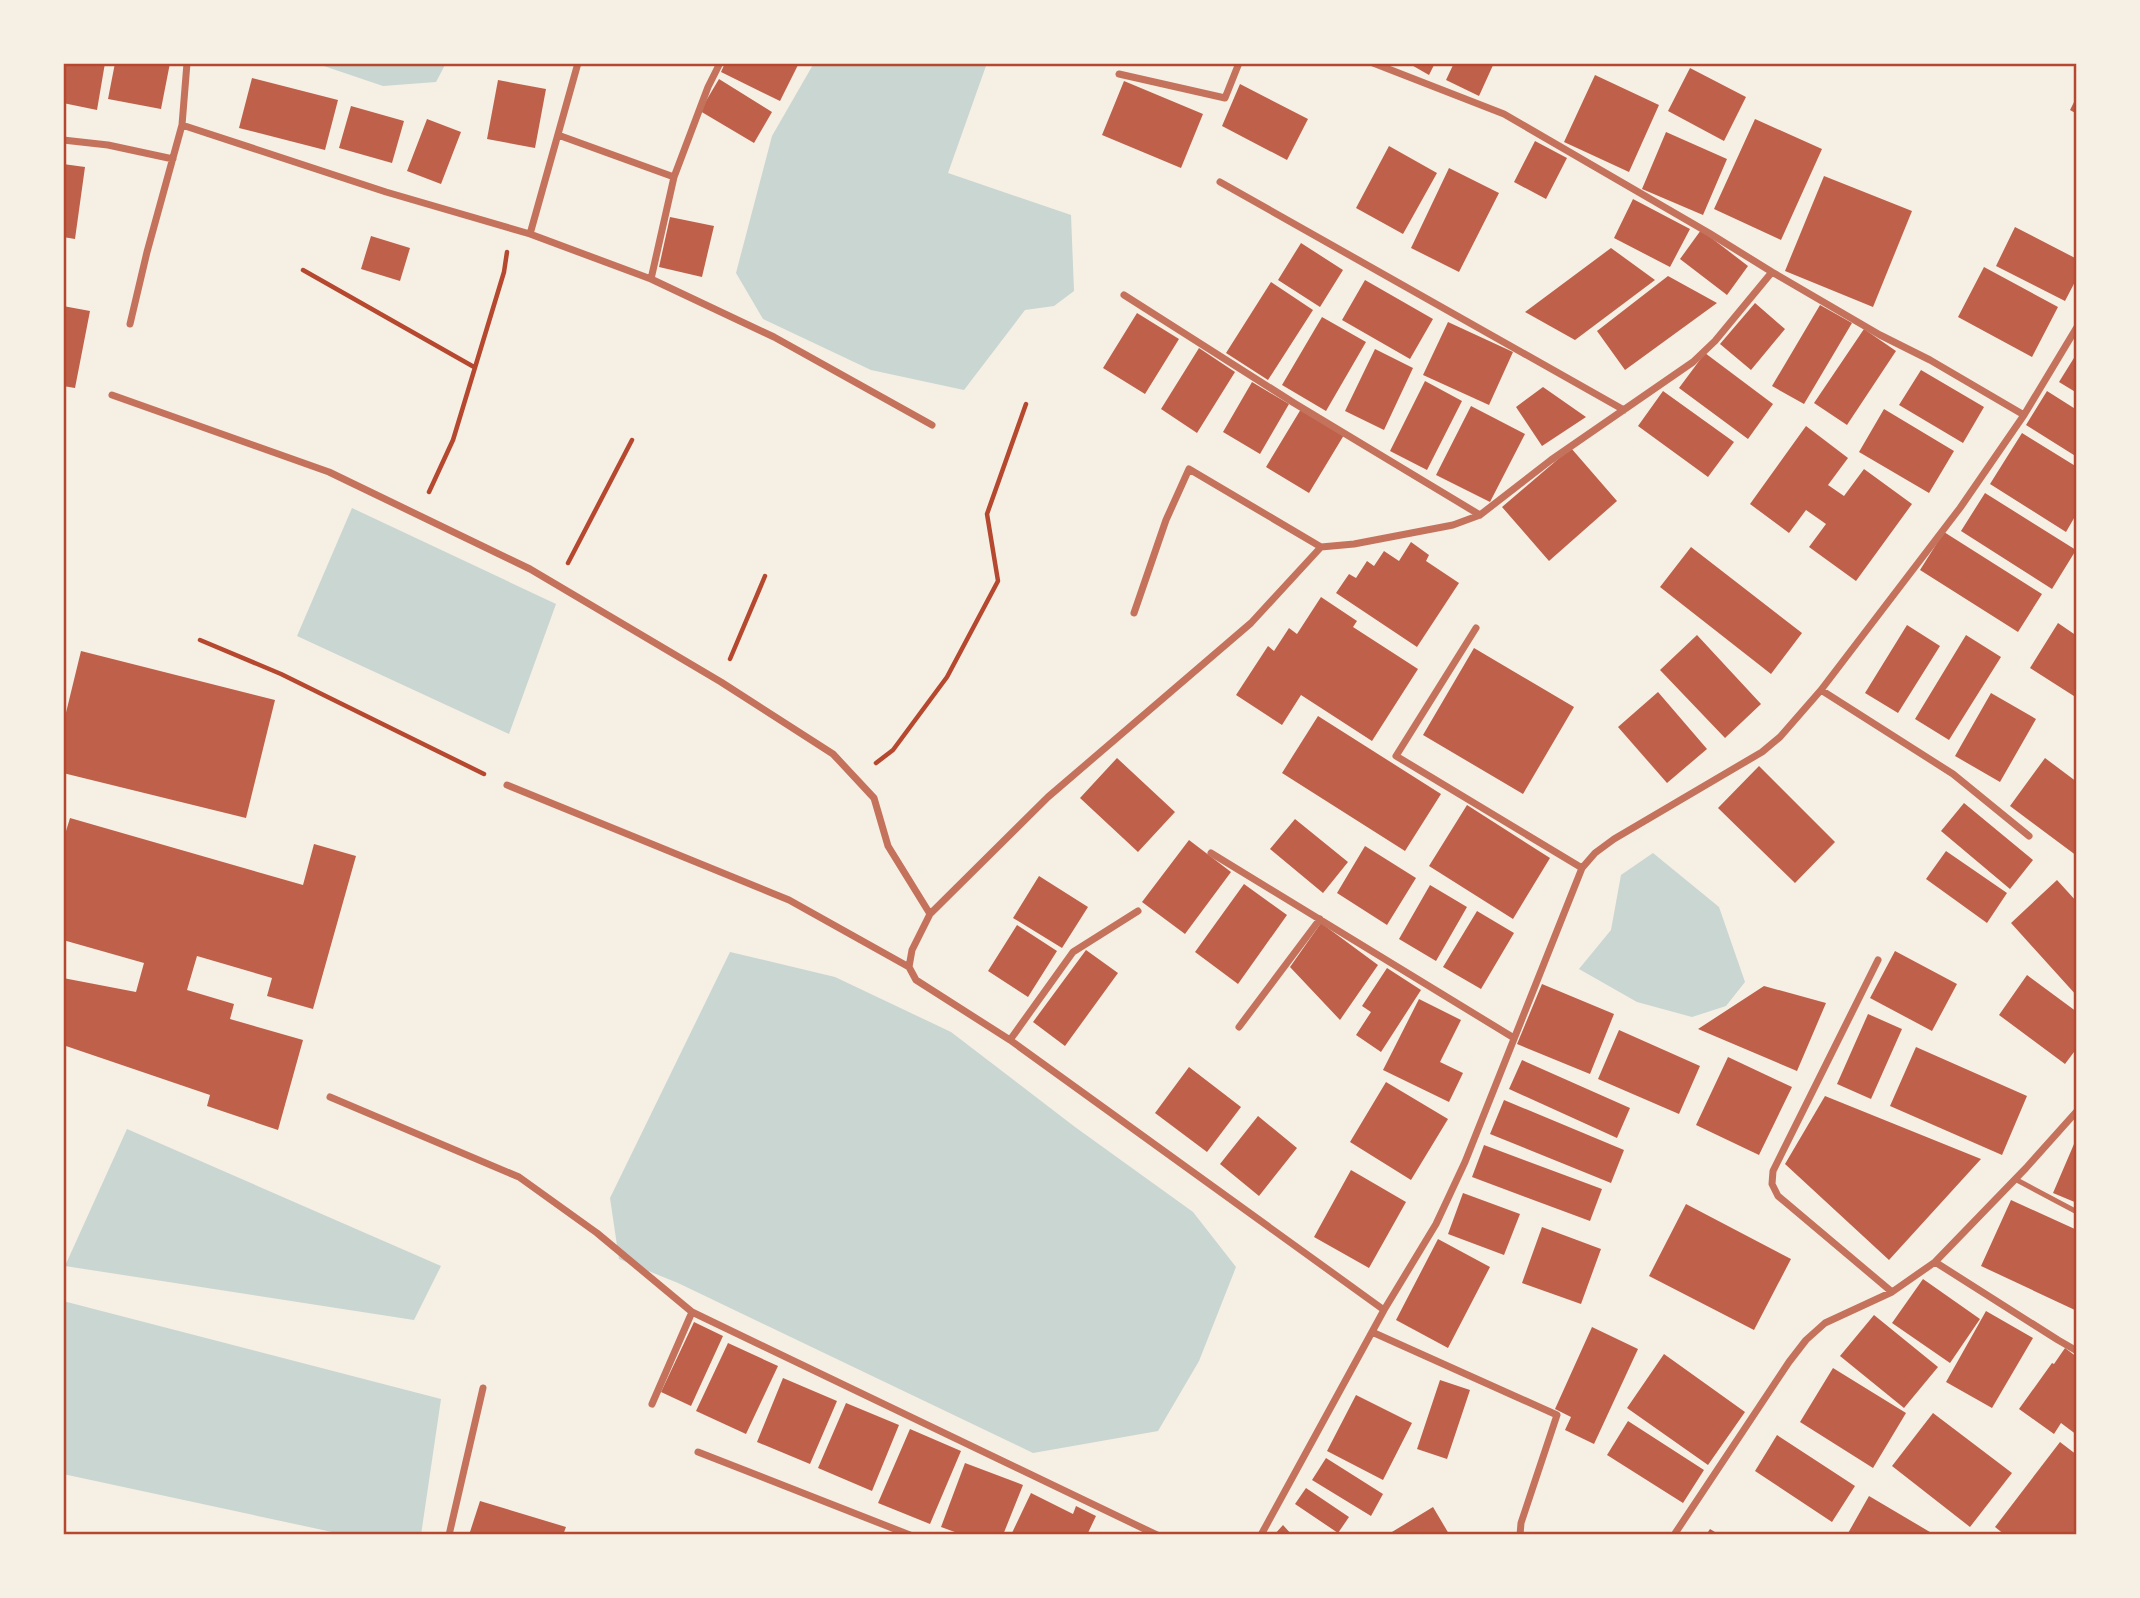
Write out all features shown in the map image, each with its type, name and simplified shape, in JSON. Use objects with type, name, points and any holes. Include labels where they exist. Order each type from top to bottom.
[{"type":"street","points":[[130,324],[182,125],[187,63]]},
{"type":"street","points":[[530,234],[578,63]]},
{"type":"street","points":[[652,279],[674,177],[708,87],[720,63]]},
{"type":"street","points":[[1119,74],[1224,98],[1239,63]]},
{"type":"street","points":[[1373,63],[1504,114],[1880,335],[1930,360],[2024,415]]},
{"type":"street","points":[[182,125],[386,192],[530,234],[652,279],[774,337],[932,425]]},
{"type":"street","points":[[558,135],[674,177]]},
{"type":"street","points":[[63,140],[108,145],[173,159]]},
{"type":"street","points":[[1220,182],[1624,410]]},
{"type":"street","points":[[1134,613],[1166,520],[1189,469],[1321,547],[1404,535],[1453,525],[1480,516],[1551,460],[1693,362],[1715,341],[1772,272]]},
{"type":"street","points":[[1124,295],[1282,396],[1480,516]]},
{"type":"street","points":[[1261,1535],[1384,1310],[1436,1224],[1465,1162],[1582,868],[1595,853],[1614,839],[1762,751],[1780,737],[1821,690],[1960,508],[2024,415],[2077,327]]},
{"type":"street","points":[[112,394],[329,472],[530,569],[721,682],[833,754],[874,798],[888,846],[930,914]]},
{"type":"street","points":[[909,967],[912,950],[930,914],[1048,797],[1251,623],[1321,547]]},
{"type":"street","points":[[1476,628],[1396,756],[1582,868]]},
{"type":"street","points":[[1821,690],[1952,774],[2029,836]]},
{"type":"street","points":[[507,785],[789,900],[909,967],[916,980],[1010,1040],[1384,1310]]},
{"type":"street","points":[[1211,853],[1514,1038]]},
{"type":"street","points":[[1010,1040],[1073,952],[1138,911]]},
{"type":"street","points":[[1239,1027],[1320,919]]},
{"type":"street","points":[[1878,960],[1773,1171],[1772,1184],[1778,1196],[1892,1292]]},
{"type":"street","points":[[330,1097],[519,1177],[597,1233],[692,1311],[1157,1535]]},
{"type":"street","points":[[1674,1535],[1806,1340],[1825,1323],[1892,1292],[1936,1262],[2077,1111]]},
{"type":"street","points":[[1936,1262],[2077,1351]]},
{"type":"street","points":[[652,1404],[692,1311]]},
{"type":"street","points":[[1372,1332],[1557,1415],[1521,1523],[1520,1535]]},
{"type":"street","points":[[449,1535],[483,1388]]},
{"type":"street","points":[[698,1452],[910,1535]]},
{"type":"lane","points":[[2015,1179],[2077,1212]]},
{"type":"path","points":[[418,516],[453,440],[504,272],[511,228]]},
{"type":"path","points":[[303,270],[474,367]]},
{"type":"path","points":[[856,779],[892,750],[947,677],[998,581],[987,514],[1026,404]]},
{"type":"path","points":[[557,585],[632,440]]},
{"type":"path","points":[[721,682],[765,576]]},
{"type":"path","points":[[200,640],[281,674],[507,785]]},
{"type":"shaded area","points":[[315,63],[446,63],[436,82],[383,86]]},
{"type":"shaded area","points":[[814,63],[987,63],[948,173],[1071,215],[1074,291],[1054,306],[1025,310],[964,390],[871,370],[763,319],[736,273],[772,136]]},
{"type":"shaded area","points":[[352,508],[556,604],[509,734],[297,636]]},
{"type":"shaded area","points":[[1653,853],[1719,907],[1745,982],[1726,1006],[1692,1017],[1637,1002],[1579,969],[1611,930],[1621,875]]},
{"type":"shaded area","points":[[730,952],[835,977],[951,1032],[1075,1127],[1193,1212],[1236,1267],[1199,1361],[1158,1431],[1033,1453],[678,1283],[619,1259],[610,1198]]},
{"type":"shaded area","points":[[127,1129],[441,1266],[414,1320],[65,1266]]},
{"type":"shaded area","points":[[63,1301],[441,1399],[421,1535],[346,1535],[63,1474]]},
{"type":"building","points":[[63,63],[105,63],[97,110],[63,103]]},
{"type":"building","points":[[115,63],[170,63],[161,109],[108,99]]},
{"type":"building","points":[[725,63],[799,63],[780,101],[721,72]]},
{"type":"building","points":[[1408,63],[1435,63],[1429,75]]},
{"type":"building","points":[[1454,63],[1494,63],[1479,96],[1446,80]]},
{"type":"building","points":[[1690,68],[1746,97],[1724,141],[1668,111]]},
{"type":"building","points":[[1595,75],[1659,105],[1629,172],[1564,142]]},
{"type":"building","points":[[252,78],[338,100],[325,150],[239,128]]},
{"type":"building","points":[[719,79],[772,112],[754,143],[700,111]]},
{"type":"building","points":[[498,80],[546,89],[535,148],[487,139]]},
{"type":"building","points":[[1124,81],[1203,114],[1181,168],[1102,135]]},
{"type":"building","points":[[1240,84],[1308,119],[1287,160],[1222,126]]},
{"type":"building","points":[[2077,96],[2077,114],[2070,110]]},
{"type":"building","points":[[351,106],[404,121],[392,163],[339,148]]},
{"type":"building","points":[[427,119],[461,132],[441,184],[407,171]]},
{"type":"building","points":[[1755,119],[1822,149],[1781,240],[1714,209]]},
{"type":"building","points":[[1666,132],[1727,159],[1703,215],[1642,189]]},
{"type":"building","points":[[1535,141],[1567,158],[1546,199],[1514,182]]},
{"type":"building","points":[[1389,146],[1437,173],[1403,234],[1356,208]]},
{"type":"building","points":[[63,164],[85,167],[75,239],[63,237]]},
{"type":"building","points":[[1449,168],[1499,193],[1459,272],[1411,248]]},
{"type":"building","points":[[1824,176],[1912,211],[1873,307],[1785,271]]},
{"type":"building","points":[[1633,199],[1690,229],[1670,267],[1614,238]]},
{"type":"building","points":[[670,217],[714,226],[702,277],[659,267]]},
{"type":"building","points":[[2015,227],[2077,259],[2077,278],[2065,301],[1996,266]]},
{"type":"building","points":[[1701,230],[1748,266],[1727,295],[1680,259]]},
{"type":"building","points":[[371,236],[410,248],[400,281],[361,269]]},
{"type":"building","points":[[1301,243],[1343,270],[1320,307],[1278,280]]},
{"type":"building","points":[[1611,248],[1655,280],[1575,340],[1525,312]]},
{"type":"building","points":[[1984,267],[2058,307],[2032,357],[1958,317]]},
{"type":"building","points":[[1668,276],[1717,303],[1625,370],[1597,331]]},
{"type":"building","points":[[1365,280],[1433,319],[1410,359],[1342,320]]},
{"type":"building","points":[[1271,282],[1313,310],[1268,380],[1226,353]]},
{"type":"building","points":[[1755,303],[1785,329],[1751,370],[1720,344]]},
{"type":"building","points":[[1820,305],[1852,323],[1804,404],[1772,386]]},
{"type":"building","points":[[63,306],[90,311],[75,388],[63,386]]},
{"type":"building","points":[[1137,313],[1179,339],[1145,394],[1103,368]]},
{"type":"building","points":[[1322,317],[1366,342],[1326,411],[1282,385]]},
{"type":"building","points":[[1448,322],[1513,352],[1489,405],[1423,375]]},
{"type":"building","points":[[1864,329],[1896,351],[1847,425],[1814,403]]},
{"type":"building","points":[[1199,348],[1235,372],[1197,433],[1161,409]]},
{"type":"building","points":[[1375,349],[1413,368],[1384,430],[1345,411]]},
{"type":"building","points":[[1705,353],[1773,404],[1748,439],[1679,388]]},
{"type":"building","points":[[2077,353],[2077,393],[2059,382]]},
{"type":"building","points":[[1921,370],[1984,407],[1963,443],[1899,405]]},
{"type":"building","points":[[1425,381],[1462,401],[1427,470],[1390,451]]},
{"type":"building","points":[[1252,382],[1289,404],[1260,454],[1223,432]]},
{"type":"building","points":[[1543,387],[1586,417],[1542,446],[1516,407]]},
{"type":"building","points":[[1663,391],[1734,442],[1708,477],[1638,426]]},
{"type":"building","points":[[2047,391],[2077,410],[2077,457],[2026,425]]},
{"type":"building","points":[[1471,406],[1525,434],[1490,502],[1436,475]]},
{"type":"building","points":[[1301,409],[1344,435],[1309,493],[1266,467]]},
{"type":"building","points":[[1884,409],[1954,451],[1929,493],[1859,452]]},
{"type":"building","points":[[1806,426],[1848,458],[1828,485],[1844,496],[1864,469],[1912,504],[1856,581],[1809,547],[1826,524],[1806,510],[1789,533],[1750,504]]},
{"type":"building","points":[[2022,433],[2077,467],[2077,513],[2066,532],[1990,484]]},
{"type":"building","points":[[1571,448],[1617,501],[1549,561],[1502,507]]},
{"type":"building","points":[[1985,493],[2076,550],[2052,589],[1961,531]]},
{"type":"building","points":[[1944,532],[2042,594],[2018,632],[1920,570]]},
{"type":"building","points":[[1411,542],[1429,555],[1426,561],[1459,583],[1417,647],[1336,593],[1349,574],[1356,578],[1367,561],[1374,566],[1384,551],[1399,561]]},
{"type":"building","points":[[1691,547],[1802,633],[1771,674],[1660,587]]},
{"type":"building","points":[[1321,597],[1357,621],[1353,627],[1418,669],[1372,741],[1301,695],[1282,725],[1236,695],[1268,646],[1274,651],[1289,628],[1297,634]]},
{"type":"building","points":[[2058,623],[2077,636],[2077,698],[2030,668]]},
{"type":"building","points":[[1907,625],[1940,646],[1898,713],[1865,693]]},
{"type":"building","points":[[1697,635],[1761,704],[1725,738],[1660,670]]},
{"type":"building","points":[[1966,635],[2001,657],[1949,740],[1915,719]]},
{"type":"building","points":[[1474,648],[1574,707],[1523,794],[1423,735]]},
{"type":"building","points":[[81,651],[275,700],[246,818],[63,773],[63,725]]},
{"type":"building","points":[[1658,692],[1707,749],[1667,783],[1618,727]]},
{"type":"building","points":[[1991,693],[2036,719],[2000,782],[1955,756]]},
{"type":"building","points":[[1318,716],[1441,794],[1405,851],[1282,773]]},
{"type":"building","points":[[1117,758],[1175,812],[1138,852],[1080,798]]},
{"type":"building","points":[[2045,758],[2077,782],[2077,856],[2010,806]]},
{"type":"building","points":[[1759,766],[1835,842],[1795,883],[1718,808]]},
{"type":"building","points":[[1964,803],[2033,860],[2010,889],[1941,831]]},
{"type":"building","points":[[1467,805],[1550,858],[1513,919],[1429,866]]},
{"type":"building","points":[[70,818],[303,885],[314,844],[356,856],[313,1009],[267,996],[272,978],[197,956],[187,990],[234,1004],[230,1019],[303,1040],[278,1130],[207,1106],[210,1095],[63,1045],[63,978],[136,992],[144,963],[63,940],[63,841]]},
{"type":"building","points":[[1295,819],[1348,862],[1323,893],[1270,849]]},
{"type":"building","points":[[1189,840],[1231,872],[1185,934],[1142,902]]},
{"type":"building","points":[[1365,846],[1416,878],[1387,925],[1337,893]]},
{"type":"building","points":[[1946,851],[2007,893],[1987,923],[1926,879]]},
{"type":"building","points":[[1039,876],[1088,907],[1062,948],[1013,918]]},
{"type":"building","points":[[2057,880],[2077,902],[2077,996],[2011,923]]},
{"type":"building","points":[[1244,884],[1287,915],[1238,984],[1195,952]]},
{"type":"building","points":[[1430,885],[1467,907],[1436,961],[1399,939]]},
{"type":"building","points":[[1477,911],[1514,933],[1481,989],[1443,967]]},
{"type":"building","points":[[1321,923],[1378,965],[1340,1020],[1290,967]]},
{"type":"building","points":[[1017,925],[1057,951],[1028,997],[988,971]]},
{"type":"building","points":[[1086,950],[1118,973],[1065,1046],[1033,1022]]},
{"type":"building","points":[[1895,951],[1957,984],[1932,1031],[1870,998]]},
{"type":"building","points":[[1387,968],[1421,990],[1381,1052],[1356,1035],[1371,1012],[1362,1006]]},
{"type":"building","points":[[2027,975],[2077,1012],[2077,1048],[2065,1064],[1999,1015]]},
{"type":"building","points":[[1542,984],[1614,1014],[1590,1074],[1517,1044]]},
{"type":"building","points":[[1764,986],[1826,1003],[1797,1071],[1698,1029]]},
{"type":"building","points":[[1419,999],[1461,1020],[1440,1062],[1463,1073],[1449,1102],[1383,1070]]},
{"type":"building","points":[[1868,1014],[1902,1029],[1871,1099],[1837,1084]]},
{"type":"building","points":[[1619,1030],[1700,1066],[1679,1114],[1598,1079]]},
{"type":"building","points":[[1916,1047],[2027,1096],[2002,1155],[1890,1106]]},
{"type":"building","points":[[1728,1057],[1792,1087],[1759,1155],[1696,1125]]},
{"type":"building","points":[[1522,1060],[1630,1108],[1617,1138],[1509,1089]]},
{"type":"building","points":[[1189,1067],[1241,1107],[1207,1152],[1155,1113]]},
{"type":"building","points":[[1386,1082],[1448,1119],[1411,1180],[1350,1142]]},
{"type":"building","points":[[1825,1096],[1981,1159],[1889,1260],[1785,1164]]},
{"type":"building","points":[[1504,1100],[1624,1150],[1611,1183],[1490,1134]]},
{"type":"building","points":[[1258,1116],[1297,1148],[1259,1196],[1220,1164]]},
{"type":"building","points":[[2077,1137],[2077,1203],[2053,1193]]},
{"type":"building","points":[[1484,1145],[1602,1189],[1590,1221],[1472,1177]]},
{"type":"building","points":[[1351,1170],[1406,1202],[1369,1268],[1314,1237]]},
{"type":"building","points":[[1463,1193],[1520,1214],[1504,1255],[1448,1234]]},
{"type":"building","points":[[2011,1200],[2077,1230],[2077,1311],[1981,1266]]},
{"type":"building","points":[[1686,1204],[1791,1259],[1754,1330],[1649,1276]]},
{"type":"building","points":[[1542,1227],[1601,1249],[1581,1304],[1522,1283]]},
{"type":"building","points":[[1438,1239],[1490,1267],[1448,1348],[1396,1320]]},
{"type":"building","points":[[1923,1279],[1980,1319],[1950,1363],[1892,1323]]},
{"type":"building","points":[[1986,1311],[2033,1338],[1992,1408],[1946,1382]]},
{"type":"building","points":[[1874,1315],[1938,1367],[1904,1408],[1840,1356]]},
{"type":"building","points":[[694,1322],[723,1336],[691,1406],[661,1392]]},
{"type":"building","points":[[1592,1327],[1638,1349],[1594,1444],[1565,1430],[1571,1417],[1555,1409]]},
{"type":"building","points":[[728,1343],[778,1366],[746,1434],[696,1411]]},
{"type":"building","points":[[2065,1348],[2077,1357],[2077,1435],[2061,1423],[2054,1434],[2019,1409]]},
{"type":"building","points":[[1664,1354],[1745,1412],[1708,1465],[1627,1408]]},
{"type":"building","points":[[1833,1368],[1906,1413],[1873,1468],[1800,1422]]},
{"type":"building","points":[[783,1378],[837,1401],[810,1464],[757,1442]]},
{"type":"building","points":[[1440,1380],[1470,1390],[1447,1459],[1417,1449]]},
{"type":"building","points":[[1356,1395],[1412,1423],[1383,1480],[1327,1451]]},
{"type":"building","points":[[846,1403],[899,1425],[872,1491],[818,1468]]},
{"type":"building","points":[[1933,1413],[2012,1473],[1970,1527],[1892,1466]]},
{"type":"building","points":[[1628,1421],[1704,1470],[1683,1503],[1607,1455]]},
{"type":"building","points":[[910,1429],[961,1451],[930,1524],[878,1503]]},
{"type":"building","points":[[1777,1435],[1855,1486],[1832,1522],[1755,1471]]},
{"type":"building","points":[[2060,1442],[2077,1455],[2077,1530],[2073,1535],[2005,1535],[1995,1527]]},
{"type":"building","points":[[1326,1458],[1383,1494],[1371,1516],[1312,1480]]},
{"type":"building","points":[[965,1463],[1023,1485],[1003,1535],[963,1535],[941,1527]]},
{"type":"building","points":[[1306,1488],[1349,1517],[1338,1533],[1295,1504]]},
{"type":"building","points":[[1031,1493],[1073,1514],[1076,1506],[1096,1516],[1087,1535],[1011,1535]]},
{"type":"building","points":[[1869,1496],[1935,1535],[1847,1535]]},
{"type":"building","points":[[480,1501],[566,1527],[563,1535],[469,1535]]},
{"type":"building","points":[[1433,1507],[1449,1534],[1387,1535]]},
{"type":"building","points":[[1283,1525],[1292,1535],[1274,1535]]},
{"type":"building","points":[[1710,1529],[1720,1535],[1706,1535]]}]
